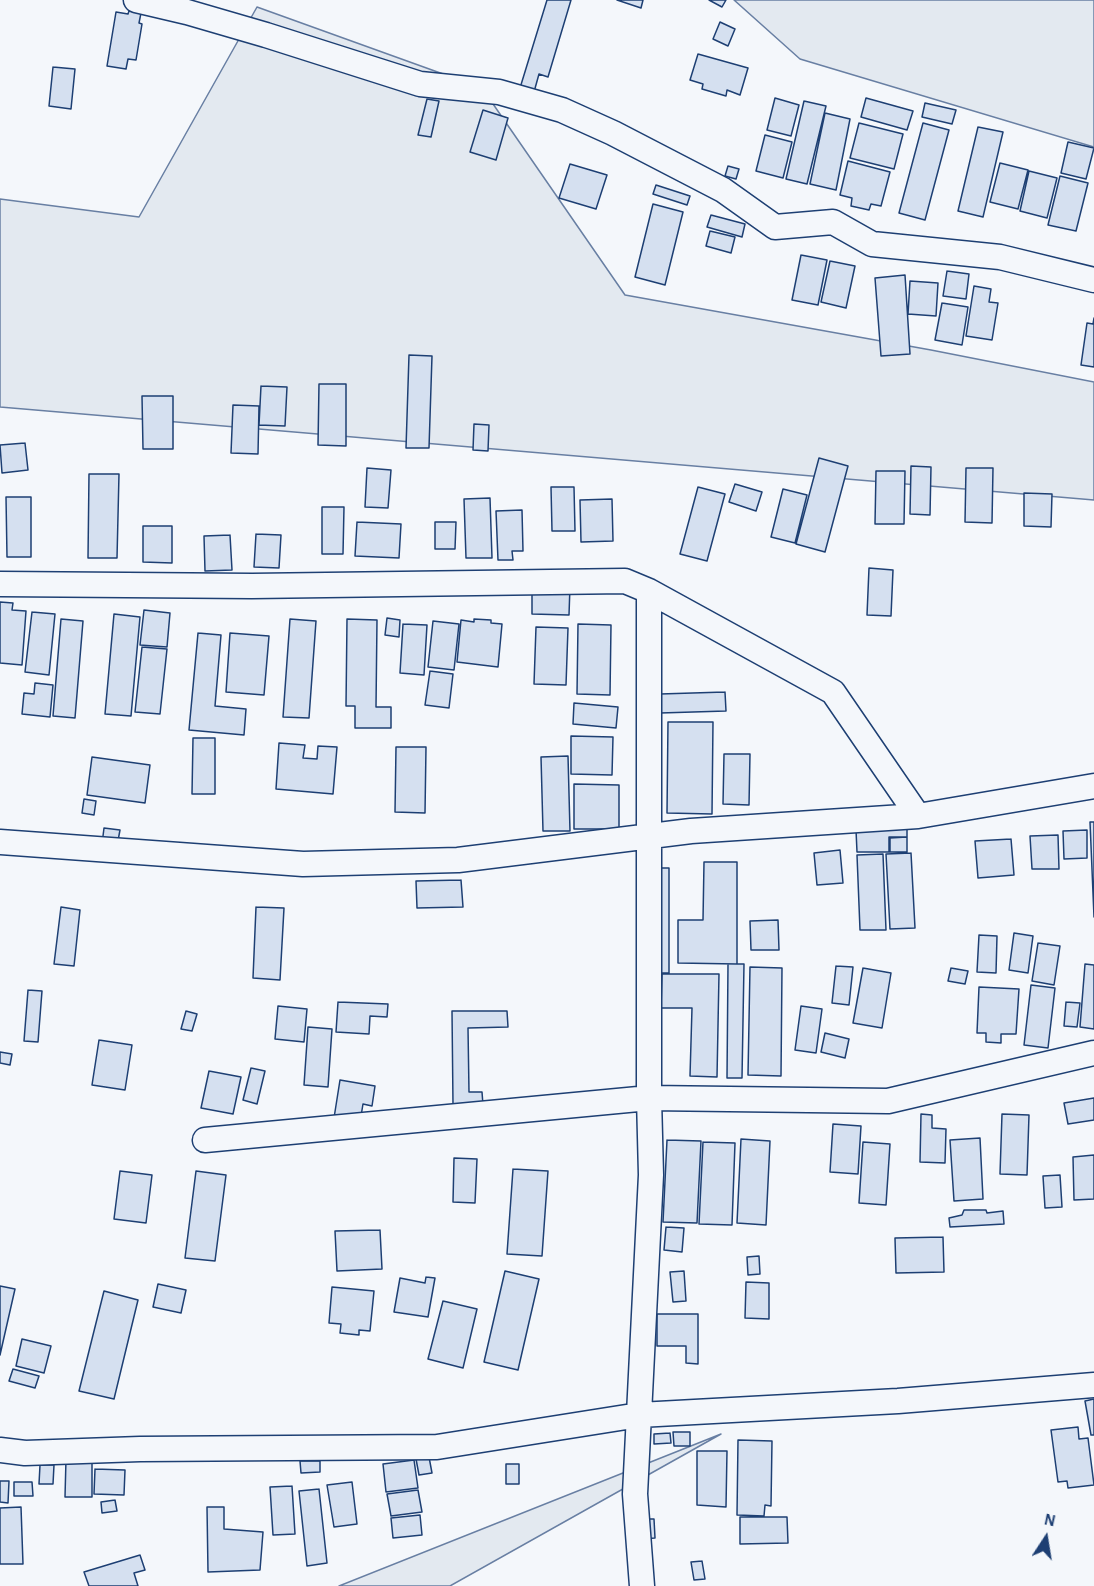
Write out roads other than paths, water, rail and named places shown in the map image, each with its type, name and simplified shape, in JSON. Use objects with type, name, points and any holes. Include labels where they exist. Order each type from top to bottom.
[{"type":"street","points":[[136,0],[266,34],[420,84],[499,92],[562,110],[613,133],[723,190],[775,226],[833,222],[872,244],[999,257],[1094,280]]},
{"type":"street","points":[[0,584],[252,586],[617,579],[649,591],[834,692],[918,816]]},
{"type":"street","points":[[642,1586],[635,1494],[651,1175],[649,591]]},
{"type":"street","points":[[0,842],[303,864],[458,860],[691,831],[918,816],[1094,786]]},
{"type":"street","points":[[205,1140],[649,1098],[888,1101],[1094,1053]]},
{"type":"street","points":[[0,1450],[25,1453],[140,1449],[437,1447],[639,1415],[898,1401],[1094,1385]]}]
